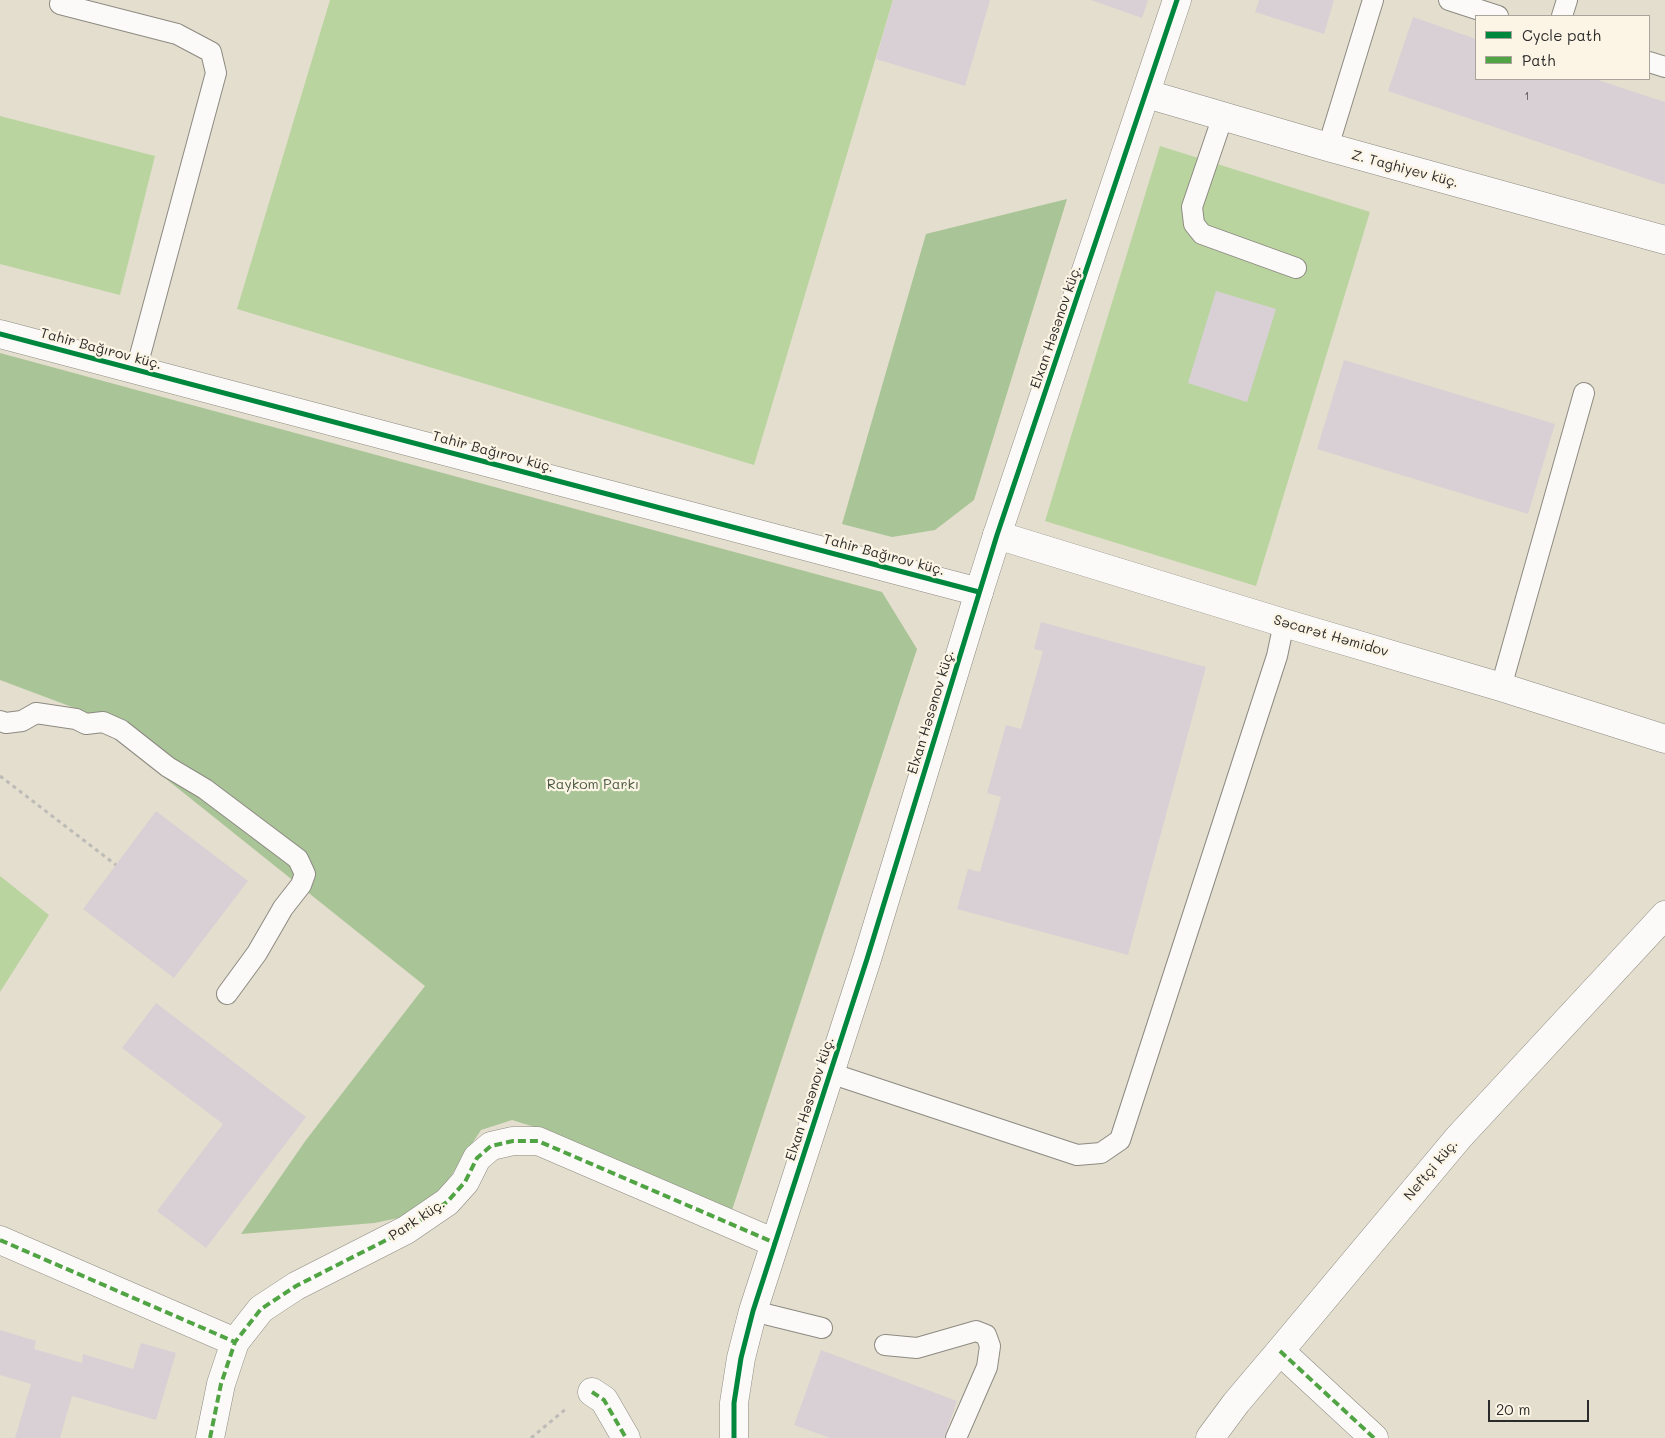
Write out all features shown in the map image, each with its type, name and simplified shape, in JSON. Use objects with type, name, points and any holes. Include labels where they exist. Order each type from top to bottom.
[{"type":"street","name":"Elxan Həsənov küç.","points":[[734,1438],[734,1403],[741,1358],[753,1311],[867,960],[997,535],[1147,94],[1177,0]]},
{"type":"street","name":"Z. Taghiyev küç.","points":[[1147,94],[1328,147],[1665,240]]},
{"type":"street","name":"Tahir Bağırov küç.","points":[[0,334],[980,592]]},
{"type":"street","name":"Səcarət Həmidov","points":[[997,535],[1284,623],[1501,686],[1665,739]]},
{"type":"street","name":"Neftçi küç.","points":[[1210,1438],[1280,1350],[1459,1136],[1665,914]]},
{"type":"street","name":"Park küç.","points":[[210,1438],[221,1384],[235,1342],[261,1309],[296,1286],[406,1230],[447,1202],[465,1182],[477,1158],[491,1146],[513,1141],[538,1141],[775,1243]]},
{"type":"street","points":[[0,1240],[235,1342]]},
{"type":"street","points":[[1280,1350],[1374,1438]]},
{"type":"street","points":[[592,1392],[604,1400],[626,1438]]},
{"type":"lane","points":[[1328,147],[1373,0]]},
{"type":"lane","points":[[1449,0],[1495,15]]},
{"type":"lane","points":[[1562,15],[1567,0]]},
{"type":"lane","points":[[60,4],[177,34],[212,52],[216,73],[136,370]]},
{"type":"lane","points":[[1650,62],[1665,67]]},
{"type":"lane","points":[[1224,116],[1192,206],[1194,224],[1202,234],[1296,268]]},
{"type":"lane","points":[[1501,686],[1584,393]]},
{"type":"lane","points":[[830,1073],[1077,1155],[1102,1154],[1120,1140],[1277,656],[1284,623]]},
{"type":"lane","points":[[0,721],[6,723],[22,721],[36,713],[76,718],[86,724],[104,722],[121,730],[168,767],[205,789],[298,859],[305,874],[301,885],[283,908],[257,953],[227,994]]},
{"type":"lane","points":[[753,1311],[822,1328]]},
{"type":"lane","points":[[885,1345],[917,1348],[976,1331],[986,1335],[990,1346],[987,1367],[956,1438]]},
{"type":"path","points":[[0,776],[116,865]]},
{"type":"path","points":[[531,1438],[565,1410],[592,1392]]},
{"type":"green space","points":[[330,0],[893,0],[754,465],[237,309]]},
{"type":"green space","points":[[0,116],[155,156],[120,295],[0,264]]},
{"type":"green space","points":[[1160,146],[1370,212],[1256,586],[1045,521]]},
{"type":"green space","points":[[1067,199],[974,500],[935,530],[892,537],[842,524],[926,234]]},
{"type":"green space","name":"Raykom Parkı","points":[[0,353],[882,592],[917,649],[731,1213],[554,1133],[512,1120],[481,1130],[443,1188],[403,1217],[374,1223],[241,1234],[306,1140],[425,986],[80,710],[0,680]]},
{"type":"green space","points":[[0,876],[49,915],[0,992]]},
{"type":"building","points":[[893,0],[990,0],[965,86],[876,59]]},
{"type":"building","points":[[1091,0],[1148,0],[1142,18]]},
{"type":"building","points":[[1259,0],[1334,0],[1324,34],[1255,12]]},
{"type":"building","points":[[1413,17],[1475,39],[1475,80],[1598,80],[1665,102],[1665,185],[1388,91]]},
{"type":"building","points":[[1216,291],[1276,309],[1247,402],[1188,383]]},
{"type":"building","points":[[1344,360],[1555,424],[1528,514],[1317,449]]},
{"type":"building","points":[[1041,622],[1206,667],[1128,955],[957,909],[968,869],[980,872],[1001,797],[987,793],[1006,725],[1021,729],[1043,651],[1034,649]]},
{"type":"building","points":[[156,811],[248,881],[174,978],[83,909]]},
{"type":"building","points":[[156,1003],[306,1117],[206,1248],[157,1211],[223,1124],[122,1048]]},
{"type":"building","points":[[0,1330],[36,1341],[34,1349],[82,1363],[83,1354],[133,1369],[141,1343],[176,1353],[156,1420],[72,1396],[60,1438],[15,1438],[31,1384],[0,1375]]},
{"type":"building","points":[[821,1350],[957,1401],[944,1438],[830,1438],[794,1425]]},
{"type":"marked path","points":[[210,1438],[221,1384],[235,1342],[261,1309],[296,1286],[406,1230],[447,1202],[465,1182],[477,1158],[491,1146],[513,1141],[538,1141],[775,1243]]},
{"type":"marked path","points":[[0,1240],[235,1342]]},
{"type":"marked path","points":[[1280,1351],[1374,1438]]},
{"type":"marked path","points":[[592,1392],[604,1400],[626,1438]]},
{"type":"cycle path","points":[[734,1438],[734,1403],[741,1358],[753,1311],[867,959],[997,535],[1177,0]]},
{"type":"cycle path","points":[[0,334],[979,592]]}]
